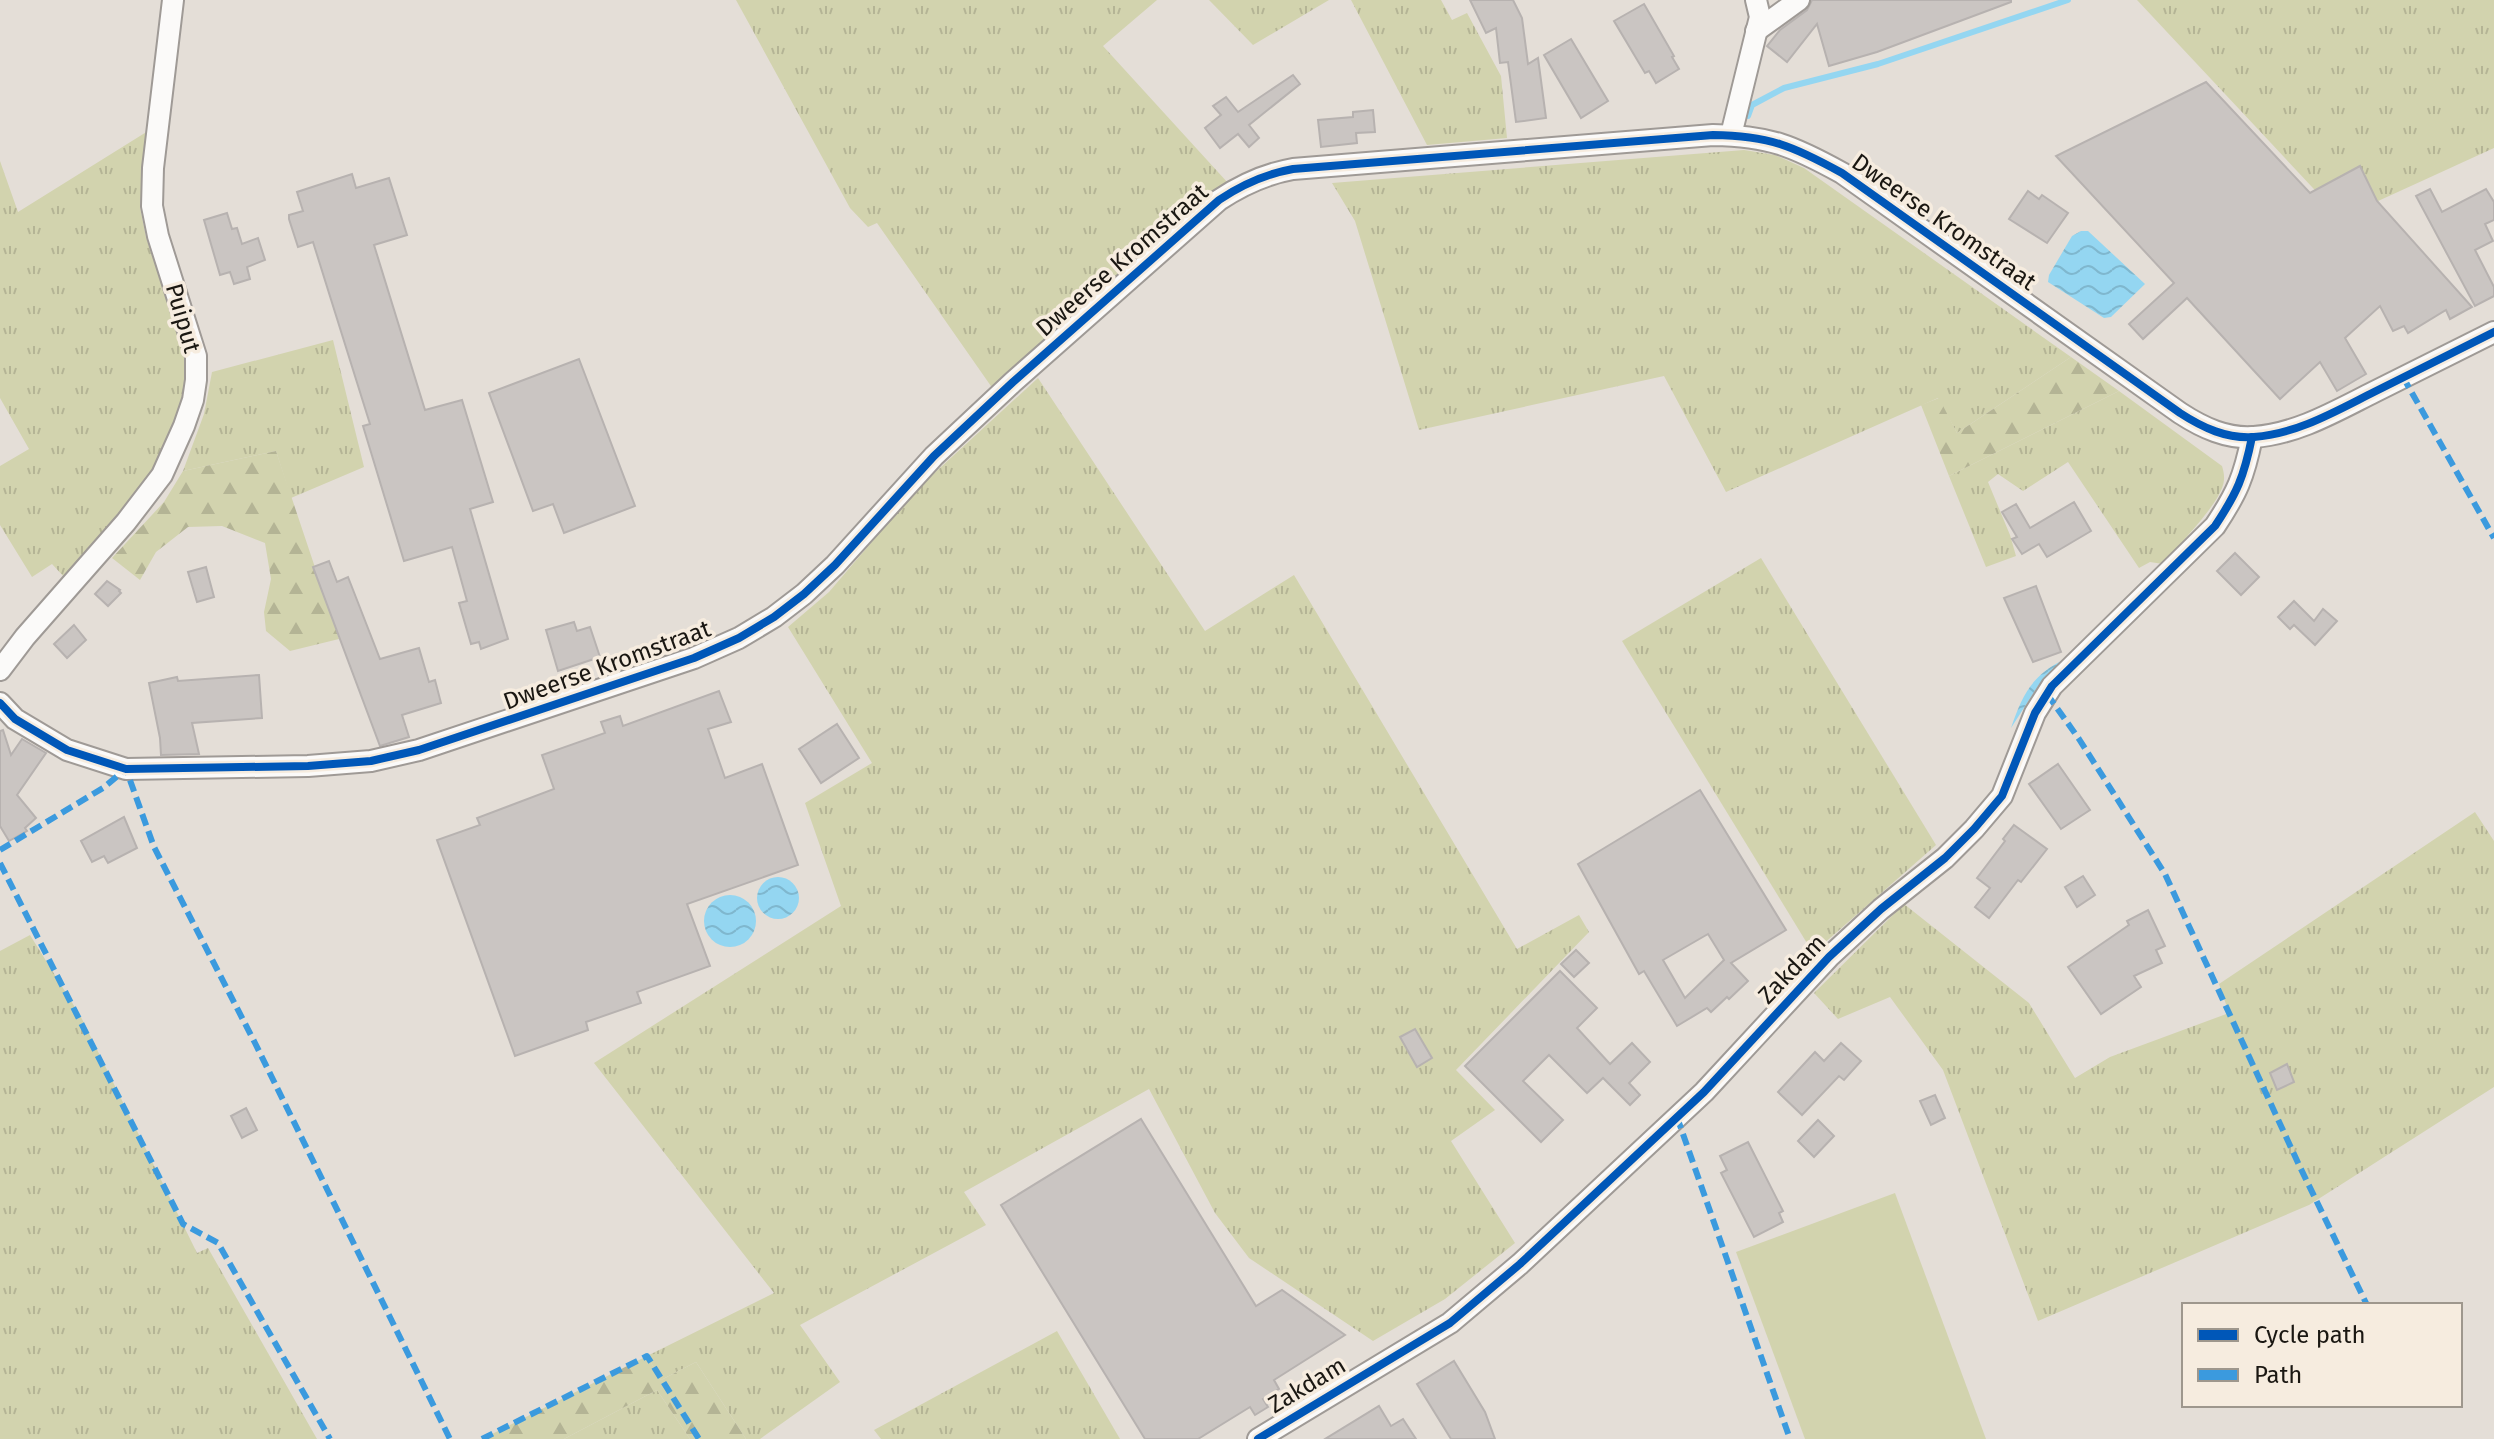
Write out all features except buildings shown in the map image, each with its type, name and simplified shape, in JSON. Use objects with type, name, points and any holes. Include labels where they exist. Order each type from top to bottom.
[{"type":"street","name":"Puiput","points":[[0,670],[162,475],[193,400],[196,356],[158,236],[152,206],[153,168],[173,0]]},
{"type":"street","points":[[1731,135],[1760,17],[1756,0]]},
{"type":"street","points":[[1756,31],[1799,0]]},
{"type":"street","name":"Dweerse Kromstraat","points":[[0,703],[15,719],[67,750],[126,769],[308,766],[371,761],[473,733],[694,658],[739,638],[774,617],[835,565],[923,468],[1013,382],[1219,200],[1269,173],[1293,169],[1713,135],[1745,136],[1799,149],[1842,173],[2190,420],[2226,435],[2252,437],[2282,433],[2315,421],[2494,332]]},
{"type":"street","name":"Zakdam","points":[[1258,1439],[1450,1323],[1520,1264],[1704,1092],[1829,957],[1881,909],[1945,858],[1974,829],[2002,796],[2035,713],[2052,686],[2215,526],[2245,473],[2252,437]]},
{"type":"green space","points":[[736,0],[1157,0],[1103,46],[1228,183],[993,389],[877,223],[868,227],[850,208]]},
{"type":"green space","points":[[1209,0],[1329,0],[1253,45]]},
{"type":"green space","points":[[1351,0],[1441,0],[1452,20],[1467,13],[1501,76],[1507,138],[1427,145]]},
{"type":"green space","points":[[2137,0],[2494,0],[2494,148],[2341,218]]},
{"type":"green space","points":[[148,131],[140,207],[146,237],[183,348],[187,374],[184,405],[172,437],[145,486],[66,579],[52,564],[32,577],[0,525],[0,466],[29,449],[0,398],[0,161],[18,212]]},
{"type":"green space","points":[[1744,150],[1775,155],[1804,168],[2071,357],[1957,433],[1938,398],[1726,492],[1664,376],[1419,430],[1355,221],[1332,183]]},
{"type":"green space","points":[[333,340],[364,467],[291,498],[276,451],[183,471],[204,414],[212,372]]},
{"type":"green space","points":[[2071,357],[2119,391],[1949,476],[1921,405],[1939,398],[1957,433]]},
{"type":"green space","points":[[1038,378],[1205,631],[1294,575],[1517,949],[1579,915],[1589,932],[1456,1070],[1495,1110],[1451,1141],[1515,1243],[1445,1299],[1373,1341],[1249,1258],[1215,1213],[1149,1089],[964,1192],[986,1225],[800,1325],[840,1382],[760,1439],[746,1439],[696,1362],[661,1380],[647,1356],[774,1293],[594,1063],[841,906],[805,803],[872,763],[788,627],[829,592],[917,489]]},
{"type":"green space","points":[[2119,391],[2222,466],[2223,485],[2205,515],[2163,564],[2150,562],[2139,568],[2068,462],[2023,491],[1998,474],[1988,482],[2016,556],[1986,567],[1949,476]]},
{"type":"green space","points":[[276,451],[339,639],[290,651],[266,631],[264,612],[271,579],[265,543],[222,526],[188,527],[156,552],[140,580],[112,558],[164,502],[183,471]]},
{"type":"green space","points":[[1761,558],[1936,845],[1813,953],[1622,641]]},
{"type":"green space","points":[[2475,812],[2494,841],[2494,1087],[2309,1205],[2038,1321],[1943,1070],[1890,997],[1838,1019],[1814,993],[1904,904],[2029,1003],[2075,1078],[2110,1057],[2229,1013],[2219,984]]},
{"type":"green space","points":[[30,935],[81,1017],[197,1253],[208,1248],[317,1439],[0,1439],[0,951]]},
{"type":"green space","points":[[1895,1193],[1986,1439],[1805,1439],[1736,1252]]},
{"type":"green space","points":[[1057,1331],[1120,1439],[881,1439],[874,1430]]},
{"type":"green space","points":[[647,1356],[661,1380],[696,1362],[746,1439],[690,1439],[657,1390],[564,1439],[482,1439]]},
{"type":"green space","points":[[657,1390],[690,1439],[564,1439]]},
{"type":"water","points":[[2088,231],[2145,284],[2111,317],[2104,318],[2048,282],[2072,236]]},
{"type":"water","points":[[2063,660],[2038,686],[2011,728],[2019,706],[2035,680]]},
{"type":"water","points":[[778,877],[793,883],[799,898],[793,913],[778,919],[763,913],[757,898],[763,883]]},
{"type":"water","points":[[730,895],[748,903],[756,921],[748,939],[730,947],[712,939],[704,921],[712,903]]},
{"type":"waterway","points":[[1748,116],[1752,105],[1784,88],[1878,64],[2068,0]]},
{"type":"marked path","points":[[2403,377],[2494,538]]},
{"type":"marked path","points":[[2047,694],[2165,874],[2366,1303]]},
{"type":"marked path","points":[[0,850],[103,788],[126,769],[154,847],[255,1043],[450,1439]]},
{"type":"marked path","points":[[0,863],[183,1224],[218,1243],[330,1439]]},
{"type":"marked path","points":[[1677,1117],[1790,1439]]},
{"type":"marked path","points":[[482,1439],[647,1356],[699,1439]]},
{"type":"cycle path","points":[[0,703],[15,719],[67,750],[126,769],[308,766],[371,761],[419,750],[694,658],[739,638],[804,594],[835,565],[934,456],[1219,200],[1254,180],[1293,169],[1713,135],[1766,140],[1809,156],[1842,173],[2180,413],[2206,428],[2234,436],[2270,435],[2316,420],[2494,332]]},
{"type":"cycle path","points":[[1258,1439],[1450,1323],[1520,1264],[1704,1092],[1829,957],[1881,909],[1945,858],[1974,829],[2002,796],[2035,713],[2052,686],[2215,526],[2239,484],[2252,437]]}]
